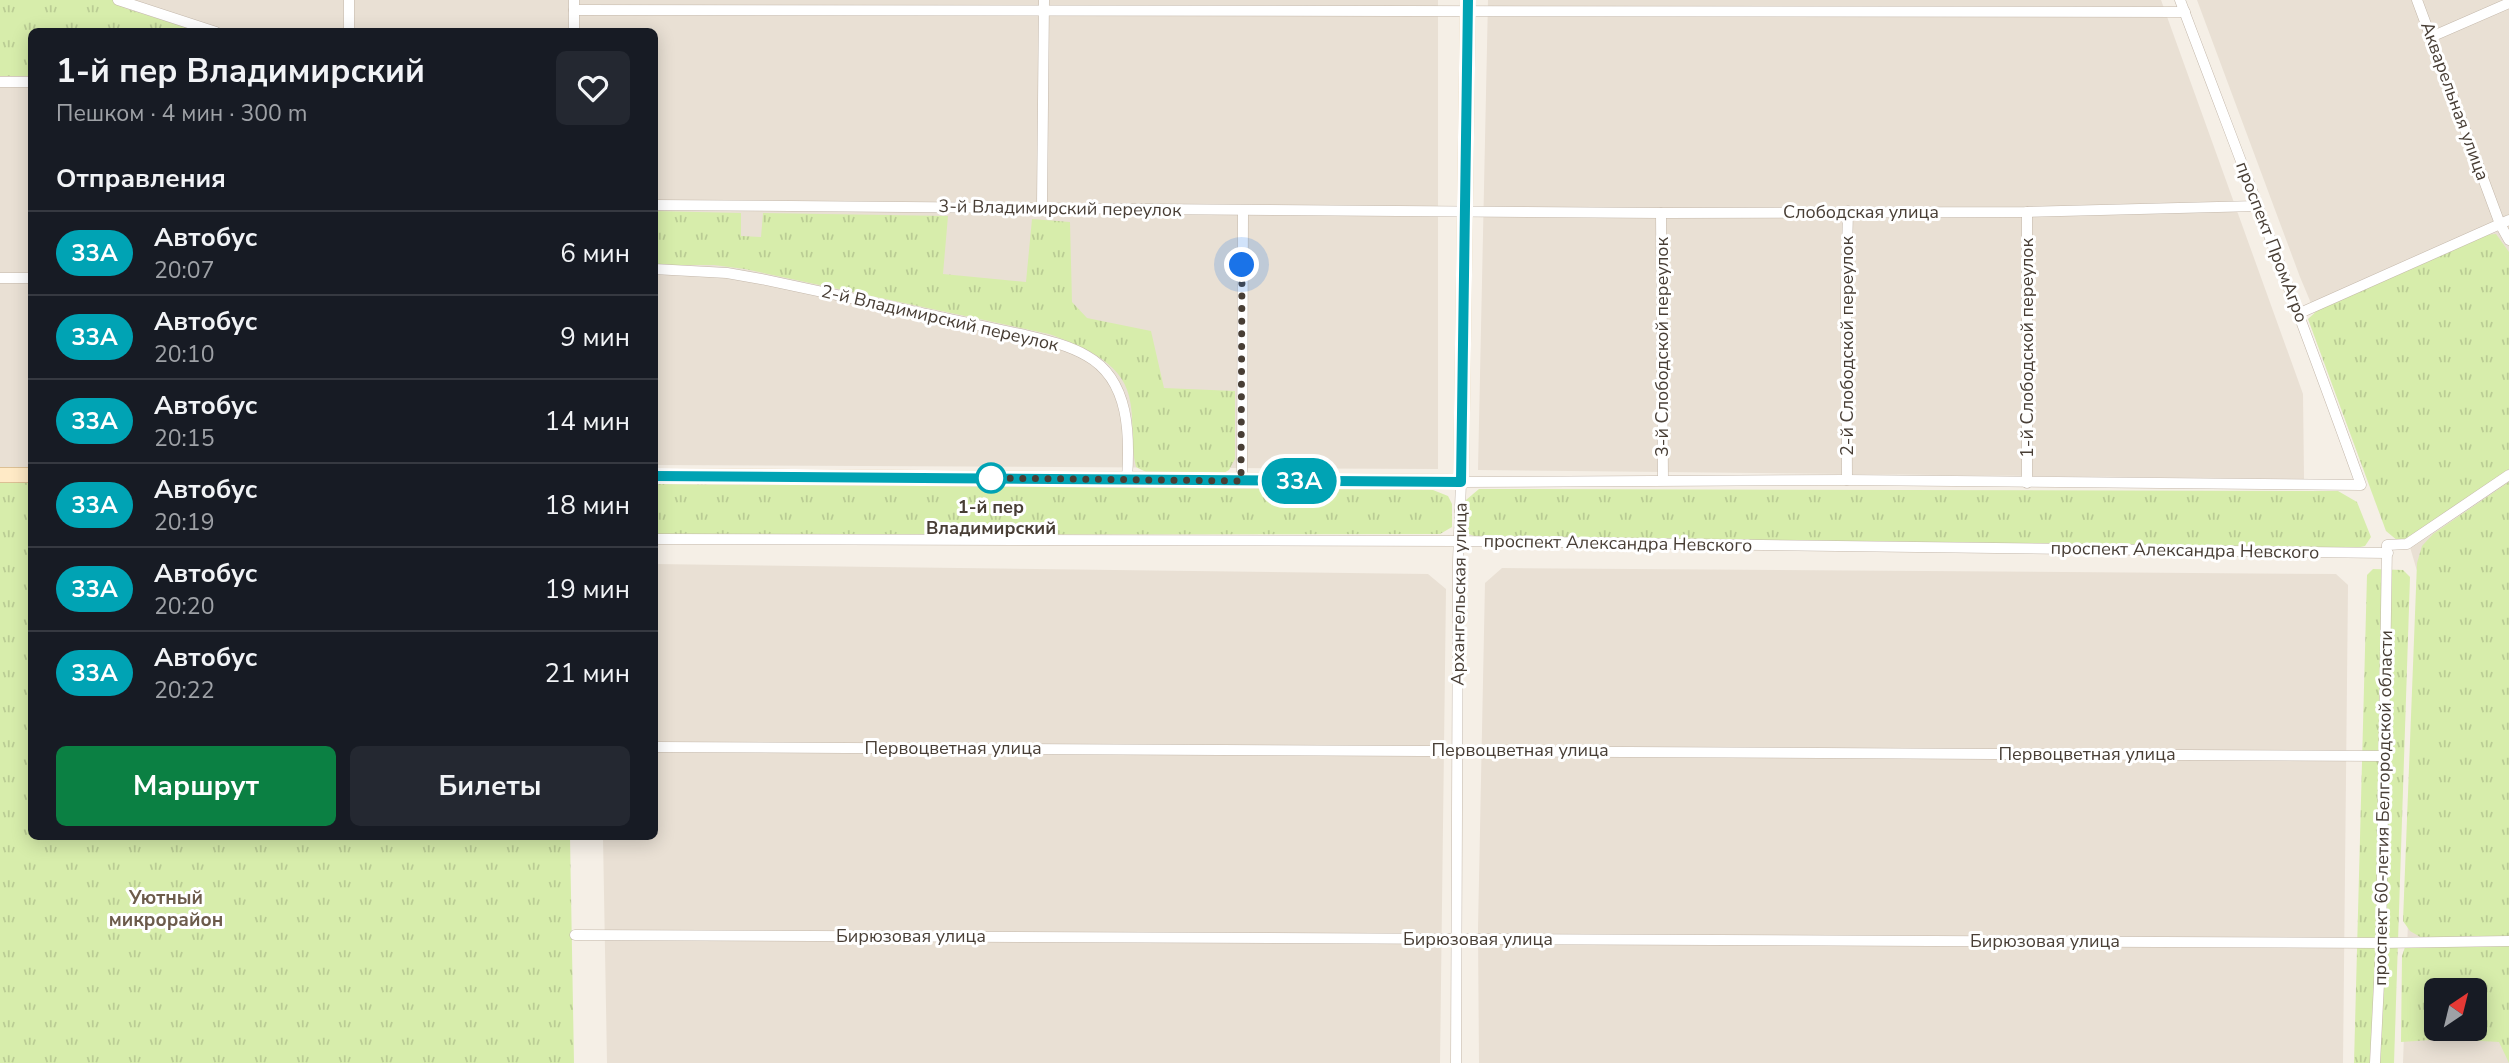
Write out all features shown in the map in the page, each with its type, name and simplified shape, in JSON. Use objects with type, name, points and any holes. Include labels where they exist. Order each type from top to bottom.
[{"type":"street","points":[[118,0],[204,28]]},
{"type":"street","points":[[349,0],[349,28]]},
{"type":"street","name":"проспект ПромАгро","points":[[2027,483],[2361,485],[2300,313],[2180,0]]},
{"type":"street","name":"Акварельная улица","points":[[2417,0],[2505,222],[2509,240]]},
{"type":"street","points":[[2431,37],[2509,3]]},
{"type":"street","points":[[574,28],[574,5],[1468,5],[2185,12]]},
{"type":"street","points":[[1042,206],[1044,5]]},
{"type":"street","name":"Архангельская улица","points":[[1455,1063],[1458,541],[1468,5]]},
{"type":"street","points":[[0,82],[28,82]]},
{"type":"street","name":"3-й Владимирский переулок","points":[[658,205],[1042,206],[1243,211],[1465,210]]},
{"type":"street","name":"Слободская улица","points":[[1465,210],[1661,213],[2027,212],[2257,206]]},
{"type":"street","points":[[1241,481],[1243,211]]},
{"type":"street","name":"2-й Слободской переулок","points":[[1847,211],[1847,481]]},
{"type":"street","name":"1-й Слободской переулок","points":[[2027,212],[2027,483]]},
{"type":"street","name":"3-й Слободской переулок","points":[[1661,213],[1663,480]]},
{"type":"street","points":[[2300,313],[2505,222]]},
{"type":"street","name":"2-й Владимирский переулок","points":[[658,269],[727,273],[761,279],[1025,335],[1057,343],[1089,356],[1108,373],[1121,396],[1126,413],[1129,457],[1127,479]]},
{"type":"street","points":[[0,278],[28,278]]},
{"type":"street","points":[[0,475],[28,475]]},
{"type":"street","points":[[2388,554],[2388,545],[2407,544],[2509,475]]},
{"type":"street","points":[[658,476],[2027,483]]},
{"type":"street","name":"проспект Александра Невского","points":[[658,539],[1458,541],[2388,554]]},
{"type":"street","name":"проспект 60-летия Белгородской области","points":[[2375,1063],[2381,943],[2388,554]]},
{"type":"street","name":"Первоцветная улица","points":[[658,747],[2385,756]]},
{"type":"street","name":"Бирюзовая улица","points":[[575,934],[2381,943],[2509,941]]},
{"type":"shaded area","points":[[0,0],[1438,0],[1438,469],[658,465],[658,28],[28,28],[28,469],[0,470]]},
{"type":"shaded area","points":[[1488,0],[2161,0],[2303,394],[2304,479],[1478,470]]},
{"type":"shaded area","points":[[2197,0],[2509,0],[2509,1063],[2403,1063],[2420,581],[2402,520],[2300,277]]},
{"type":"shaded area","points":[[658,564],[1428,574],[1446,589],[1440,1063],[607,1063],[603,840],[658,840]]},
{"type":"shaded area","points":[[1502,568],[2336,574],[2348,585],[2343,1063],[1479,1063],[1478,929],[1485,583]]},
{"type":"green space","points":[[0,0],[125,0],[124,8],[188,28],[28,28],[28,76],[0,76]]},
{"type":"green space","points":[[658,211],[741,213],[741,236],[761,237],[763,213],[948,216],[943,274],[1026,282],[1032,219],[1070,222],[1072,302],[1087,318],[1151,331],[1164,388],[1235,391],[1235,459],[1229,470],[1220,475],[1146,472],[1136,467],[1131,405],[1117,373],[1085,349],[1049,334],[745,269],[714,265],[658,265]]},
{"type":"green space","points":[[2496,234],[2509,252],[2509,469],[2407,538],[2398,541],[2386,531],[2308,319],[2320,308],[2486,235]]},
{"type":"green space","points":[[0,481],[28,481],[28,840],[570,840],[574,1063],[0,1063]]},
{"type":"green space","points":[[2509,482],[2509,940],[2422,938],[2410,931],[2403,921],[2417,563],[2422,546],[2433,534]]},
{"type":"green space","points":[[658,484],[1433,490],[1448,496],[1452,504],[1452,527],[1440,534],[658,535]]},
{"type":"green space","points":[[1479,489],[2338,491],[2357,502],[2371,537],[2365,546],[2356,548],[1474,536],[1466,533],[1464,527],[1466,500]]},
{"type":"green space","points":[[2373,569],[2403,570],[2410,577],[2394,1063],[2354,1063],[2367,575]]},
{"type":"green space","points":[[2412,944],[2509,946],[2509,1063],[2499,1042],[2481,1041],[2487,1041],[2487,978],[2424,978],[2424,1040],[2401,1042],[2402,956],[2405,947]]},
{"type":"bus line","name":"33А","points":[[658,476],[1461,482],[1468,0]]},
{"type":"place","name":"1-й пер Владимирский","points":[[991,478]]},
{"type":"district","name":"Уютный микрорайон","points":[[166,908]]},
{"type":"route","points":[[991,478],[988,478],[1241,481],[1242,265]]}]
